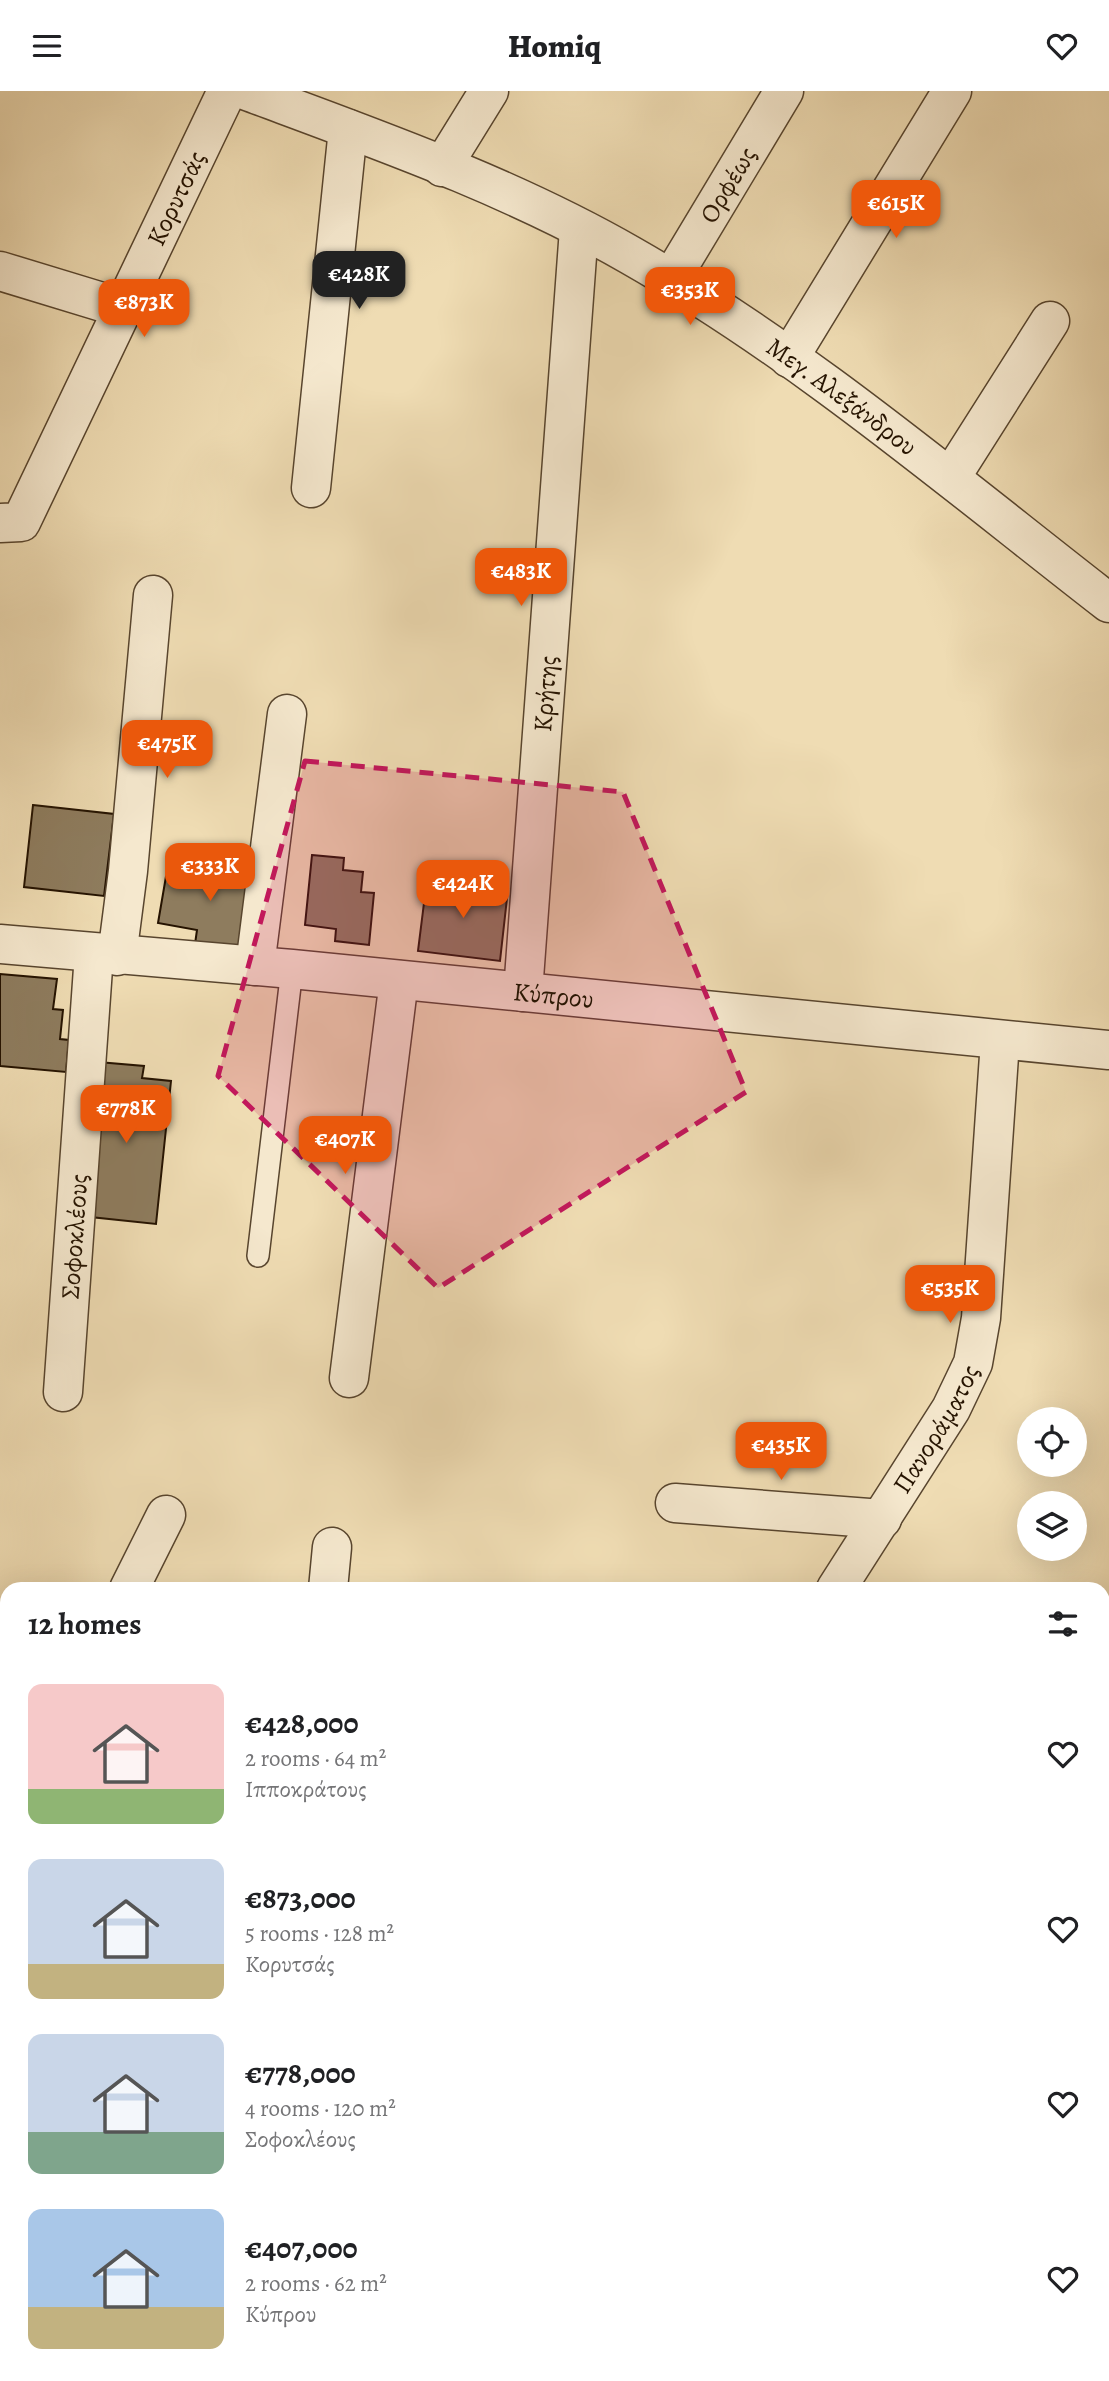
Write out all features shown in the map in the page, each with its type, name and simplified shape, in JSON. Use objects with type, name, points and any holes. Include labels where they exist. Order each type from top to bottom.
[{"type":"street","name":"Κορυτσάς","points":[[4,524],[21,522],[228,91]]},
{"type":"street","name":"Μεγ. Αλεξάνδρου","points":[[247,91],[442,167],[579,229],[671,279],[789,358],[951,477],[1109,603]]},
{"type":"street","points":[[442,167],[489,91]]},
{"type":"street","name":"Ορφέως","points":[[671,279],[784,91]]},
{"type":"street","points":[[789,358],[952,91]]},
{"type":"street","points":[[311,488],[348,129]]},
{"type":"street","name":"Κρήτης","points":[[523,992],[579,229]]},
{"type":"street","points":[[0,271],[125,309]]},
{"type":"street","points":[[951,477],[1049,321]]},
{"type":"street","name":"Σοφοκλέους","points":[[63,1392],[105,955],[128,871],[153,595]]},
{"type":"street","points":[[273,968],[287,714]]},
{"type":"street","name":"Κύπρου","points":[[0,944],[399,980],[1109,1050]]},
{"type":"street","points":[[349,1378],[399,980]]},
{"type":"street","name":"Πανοράματος","points":[[841,1582],[963,1390],[973,1363],[981,1318],[1000,1041]]},
{"type":"street","points":[[675,1503],[882,1519]]},
{"type":"street","points":[[132,1582],[166,1515]]},
{"type":"street","points":[[329,1582],[332,1547]]},
{"type":"lane","points":[[258,1256],[273,968]]},
{"type":"highlighted area","points":[[305,761],[623,792],[746,1092],[438,1288],[218,1076]]},
{"type":"building","points":[[33,805],[114,814],[104,896],[24,887]]},
{"type":"building","points":[[312,855],[344,858],[343,870],[363,872],[361,892],[374,893],[369,945],[335,941],[336,929],[305,925]]},
{"type":"building","points":[[169,859],[258,874],[245,953],[195,944],[197,930],[158,923]]},
{"type":"building","points":[[427,879],[508,889],[500,961],[418,951]]},
{"type":"building","points":[[0,974],[57,979],[53,1009],[63,1010],[60,1039],[69,1040],[66,1072],[0,1066]]},
{"type":"building","points":[[98,1062],[144,1066],[142,1078],[171,1081],[156,1224],[81,1216]]}]
